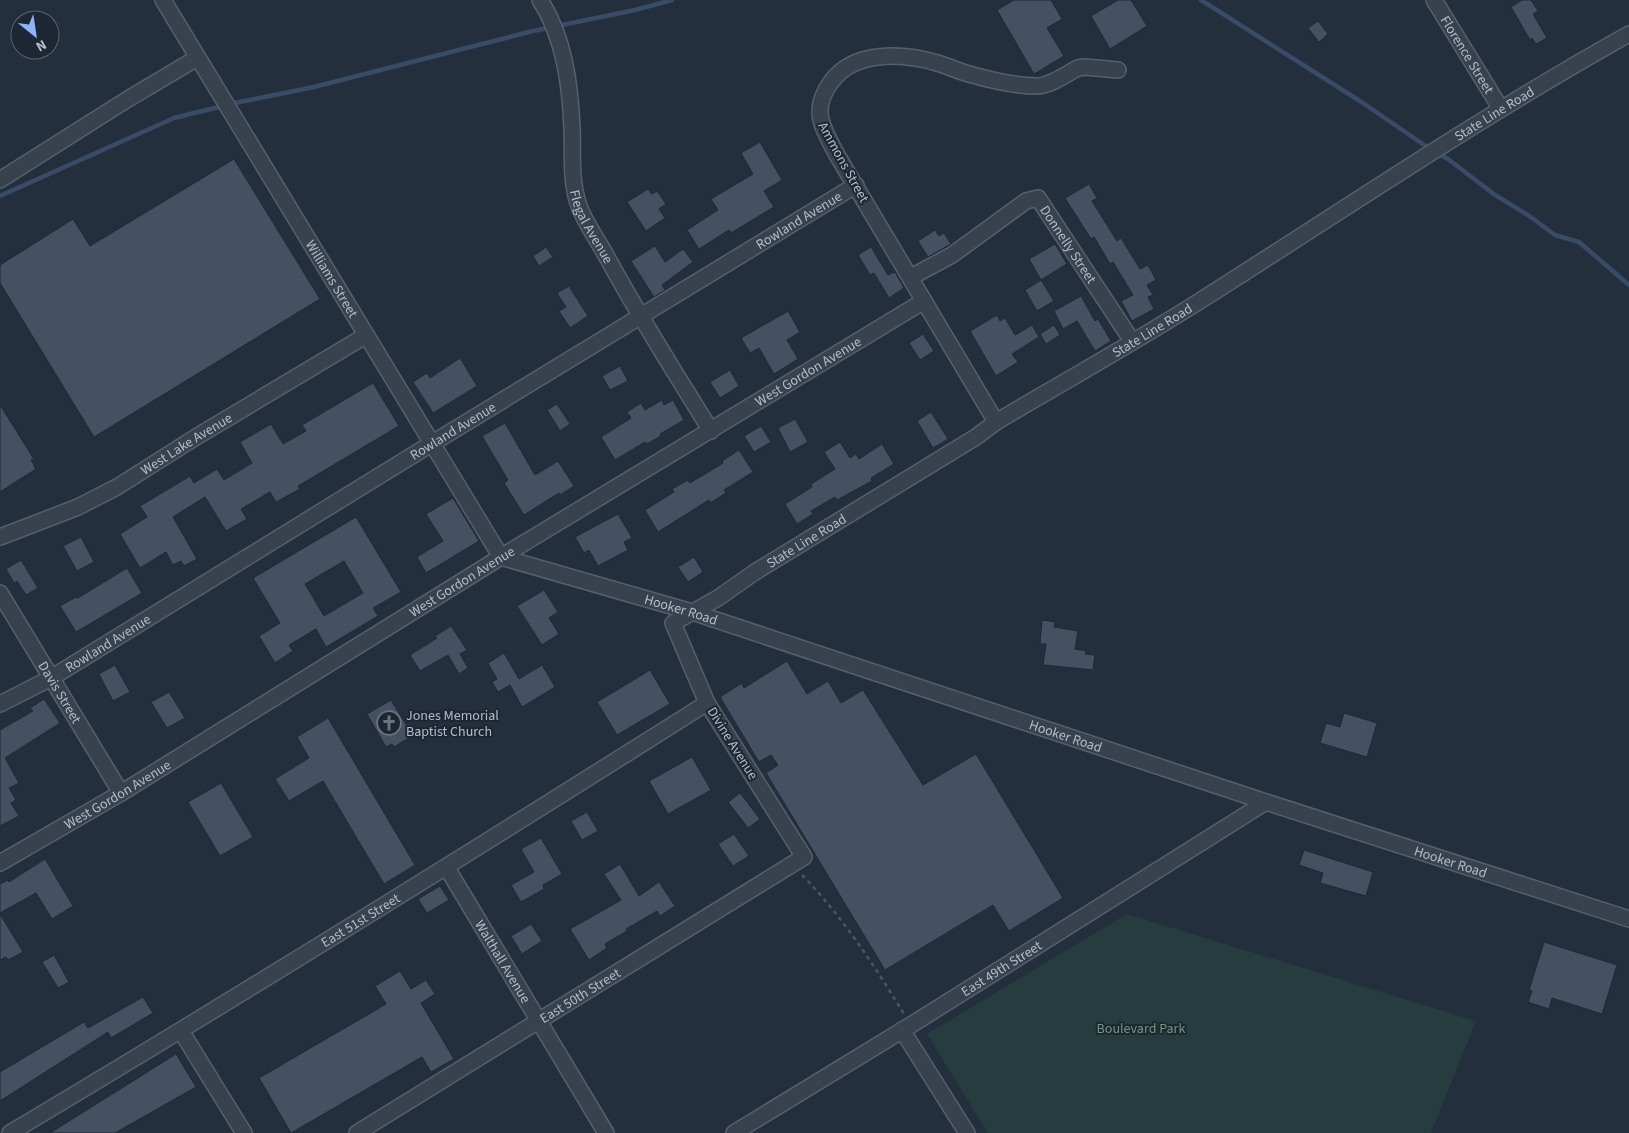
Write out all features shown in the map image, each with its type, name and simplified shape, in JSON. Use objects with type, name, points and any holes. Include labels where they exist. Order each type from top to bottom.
[{"type":"street","name":"Williams Street","points":[[162,0],[501,557]]},
{"type":"street","name":"Flegal Avenue","points":[[540,0],[554,24],[561,43],[566,69],[572,124],[574,184],[579,206],[641,315],[711,431]]},
{"type":"street","name":"Florence Street","points":[[1434,0],[1502,109]]},
{"type":"street","name":"State Line Road","points":[[673,623],[718,598],[755,572],[976,437],[996,422],[1192,305],[1563,71],[1629,34]]},
{"type":"street","name":"Ammons Street","points":[[996,422],[821,124],[819,109],[826,88],[833,78],[848,66],[866,58],[885,56],[934,62],[968,74],[1025,86],[1039,86],[1078,68],[1118,70]]},
{"type":"street","points":[[0,180],[128,99],[198,58]]},
{"type":"street","name":"Rowland Avenue","points":[[0,704],[51,678],[856,185]]},
{"type":"street","name":"Donnelly Street","points":[[911,277],[952,255],[1026,201],[1038,198],[1132,341]]},
{"type":"street","name":"West Gordon Avenue","points":[[0,863],[121,793],[501,557],[924,300]]},
{"type":"street","name":"West Lake Avenue","points":[[0,537],[78,507],[117,486],[365,336]]},
{"type":"street","name":"Hooker Road","points":[[501,557],[692,612],[1266,802],[1629,919]]},
{"type":"street","name":"Davis Street","points":[[0,593],[121,793]]},
{"type":"street","name":"Divine Avenue","points":[[673,623],[708,703],[804,857]]},
{"type":"street","name":"East 51st Street","points":[[10,1133],[181,1031],[446,868],[708,703]]},
{"type":"street","name":"East 49th Street","points":[[734,1133],[907,1028],[1266,802]]},
{"type":"street","name":"East 50th Street","points":[[357,1133],[804,857]]},
{"type":"street","name":"Walthall Avenue","points":[[446,868],[539,1019],[606,1133]]},
{"type":"street","points":[[907,1028],[967,1133]]},
{"type":"street","points":[[181,1031],[244,1133]]},
{"type":"path","points":[[789,866],[798,871],[819,892],[875,967],[907,1028]]},
{"type":"green space","name":"Boulevard Park","points":[[1127,914],[1476,1021],[1431,1133],[988,1133],[927,1034]]},
{"type":"building","points":[[1014,0],[1051,0],[1062,19],[1047,28],[1064,56],[1034,74],[997,10]]},
{"type":"building","points":[[1118,0],[1131,0],[1147,26],[1110,49],[1091,16]]},
{"type":"building","points":[[1522,0],[1531,0],[1538,11],[1533,14],[1547,38],[1536,44],[1532,38],[1530,40],[1511,7]]},
{"type":"building","points":[[1318,21],[1328,34],[1319,42],[1308,28]]},
{"type":"building","points":[[760,142],[782,180],[764,191],[774,207],[731,233],[729,230],[699,249],[687,230],[718,210],[711,199],[753,174],[741,153]]},
{"type":"building","points":[[234,159],[320,299],[94,437],[0,283],[0,265],[73,219],[90,246]]},
{"type":"building","points":[[1089,184],[1097,198],[1092,201],[1117,241],[1121,238],[1140,269],[1148,265],[1156,280],[1147,285],[1153,295],[1148,297],[1154,309],[1132,321],[1121,301],[1133,295],[1113,262],[1110,264],[1094,237],[1091,239],[1065,198]]},
{"type":"building","points":[[648,189],[652,194],[657,191],[666,204],[659,209],[665,218],[646,231],[627,202]]},
{"type":"building","points":[[935,230],[939,236],[944,233],[951,244],[928,257],[918,241]]},
{"type":"building","points":[[1055,244],[1067,264],[1041,280],[1029,259]]},
{"type":"building","points":[[655,246],[665,262],[683,249],[693,262],[662,285],[665,290],[654,297],[631,261]]},
{"type":"building","points":[[546,247],[553,257],[539,266],[533,256]]},
{"type":"building","points":[[871,247],[888,275],[895,272],[904,288],[889,298],[874,273],[870,275],[858,255]]},
{"type":"building","points":[[1041,280],[1054,301],[1037,311],[1025,290]]},
{"type":"building","points":[[569,286],[588,316],[570,328],[559,311],[566,307],[557,293]]},
{"type":"building","points":[[1081,296],[1095,321],[1098,319],[1111,341],[1095,351],[1077,321],[1063,329],[1054,311]]},
{"type":"building","points":[[788,311],[800,332],[787,340],[798,359],[774,374],[759,348],[750,353],[741,338]]},
{"type":"building","points":[[997,315],[1000,321],[1005,318],[1015,335],[1032,325],[1039,337],[1012,354],[1018,362],[996,376],[970,331]]},
{"type":"building","points":[[1054,325],[1060,335],[1046,344],[1040,334]]},
{"type":"building","points":[[923,334],[934,351],[920,360],[909,343]]},
{"type":"building","points":[[460,358],[477,386],[433,413],[413,382],[427,373],[430,378]]},
{"type":"building","points":[[620,366],[628,381],[610,390],[602,376]]},
{"type":"building","points":[[730,370],[739,386],[720,398],[710,382]]},
{"type":"building","points":[[373,383],[399,426],[298,486],[300,489],[276,502],[270,492],[241,509],[247,519],[226,531],[205,497],[173,517],[197,559],[184,566],[181,561],[173,565],[166,552],[140,568],[120,534],[147,517],[140,506],[190,476],[194,483],[217,469],[224,480],[252,463],[240,442],[271,424],[283,444],[306,431],[302,425]]},
{"type":"building","points":[[662,400],[664,405],[673,400],[684,420],[660,434],[661,436],[647,444],[645,442],[615,460],[601,437],[631,418],[627,412],[641,403],[645,410]]},
{"type":"building","points":[[557,404],[570,424],[560,431],[547,410]]},
{"type":"building","points":[[0,405],[34,459],[31,460],[36,469],[0,492]]},
{"type":"building","points":[[931,412],[948,439],[933,448],[917,421]]},
{"type":"building","points":[[795,419],[808,442],[790,452],[778,428]]},
{"type":"building","points":[[505,423],[535,475],[558,461],[574,486],[524,515],[504,483],[508,480],[482,436]]},
{"type":"building","points":[[761,426],[771,442],[754,452],[744,436]]},
{"type":"building","points":[[840,442],[850,458],[856,454],[859,459],[882,444],[894,464],[871,478],[872,481],[837,500],[835,497],[811,511],[813,514],[797,524],[785,504],[812,487],[811,484],[835,469],[824,452]]},
{"type":"building","points":[[739,450],[753,472],[724,490],[726,493],[710,503],[709,500],[658,532],[645,510],[674,492],[672,489],[688,480],[690,483],[723,463],[722,461]]},
{"type":"building","points":[[453,498],[479,541],[426,573],[417,557],[443,541],[426,514]]},
{"type":"building","points":[[618,514],[632,538],[624,542],[628,550],[598,566],[589,550],[584,553],[575,537]]},
{"type":"building","points":[[356,517],[401,592],[373,608],[378,616],[326,647],[316,629],[289,645],[293,651],[275,663],[259,636],[280,623],[253,578]],"holes":[[[344,561],[363,593],[324,616],[305,584]]]},
{"type":"building","points":[[81,537],[94,562],[77,571],[63,546]]},
{"type":"building","points":[[694,557],[703,572],[688,582],[678,567]]},
{"type":"building","points":[[21,560],[38,588],[26,595],[17,581],[14,583],[6,569]]},
{"type":"building","points":[[127,568],[142,593],[76,632],[60,606],[76,597],[78,598]]},
{"type":"building","points":[[544,590],[558,612],[549,618],[559,634],[542,645],[517,606]]},
{"type":"building","points":[[1042,620],[1055,622],[1054,627],[1078,631],[1075,649],[1086,651],[1085,654],[1095,655],[1093,670],[1043,665],[1046,644],[1040,644]]},
{"type":"building","points":[[451,626],[467,650],[460,654],[468,668],[459,674],[448,655],[420,671],[410,655],[437,638],[435,636]]},
{"type":"building","points":[[504,653],[519,679],[542,665],[555,687],[522,707],[510,685],[498,692],[492,682],[497,679],[488,663]]},
{"type":"building","points":[[787,661],[807,694],[828,681],[841,703],[863,690],[923,785],[976,754],[1063,898],[1009,931],[993,905],[885,970],[766,773],[778,765],[771,755],[759,762],[720,697],[742,683],[744,688]]},
{"type":"building","points":[[115,665],[130,692],[113,701],[99,674]]},
{"type":"building","points":[[650,670],[670,704],[617,735],[597,702]]},
{"type":"building","points":[[169,692],[185,718],[167,728],[151,702]]},
{"type":"building","points":[[44,699],[60,723],[5,758],[19,783],[9,788],[16,800],[11,803],[19,816],[0,826],[0,730],[33,711],[30,708]]},
{"type":"building","name":"Jones Memorial Baptist Church","points":[[391,700],[411,733],[407,735],[409,738],[394,747],[392,744],[386,747],[367,714]]},
{"type":"building","points":[[1344,713],[1377,723],[1367,757],[1320,743],[1326,723],[1340,727]]},
{"type":"building","points":[[328,718],[415,865],[384,884],[323,781],[289,801],[275,779],[309,758],[297,737]]},
{"type":"building","points":[[692,757],[711,790],[668,814],[649,781]]},
{"type":"building","points":[[221,783],[253,837],[220,856],[188,802]]},
{"type":"building","points":[[740,793],[760,819],[748,828],[728,802]]},
{"type":"building","points":[[587,812],[598,831],[582,840],[571,821]]},
{"type":"building","points":[[734,834],[749,856],[733,866],[718,844]]},
{"type":"building","points":[[541,838],[562,874],[543,885],[544,889],[521,902],[511,885],[534,872],[521,849]]},
{"type":"building","points":[[1304,850],[1373,872],[1366,896],[1320,883],[1323,873],[1299,865]]},
{"type":"building","points":[[45,859],[73,906],[52,919],[36,893],[0,913],[0,884],[8,880],[9,882]]},
{"type":"building","points":[[620,864],[639,896],[659,882],[675,906],[660,916],[657,911],[626,929],[627,931],[605,944],[607,948],[589,960],[570,929],[621,900],[604,874]]},
{"type":"building","points":[[440,886],[449,900],[427,913],[418,899]]},
{"type":"building","points":[[0,914],[23,952],[8,960],[6,957],[0,960]]},
{"type":"building","points":[[531,924],[542,941],[522,954],[511,936]]},
{"type":"building","points":[[1544,942],[1617,965],[1602,1014],[1552,998],[1549,1009],[1528,1002],[1532,991],[1529,990]]},
{"type":"building","points":[[54,955],[69,982],[58,988],[42,962]]},
{"type":"building","points":[[400,971],[411,989],[426,980],[435,994],[421,1003],[454,1059],[431,1072],[422,1057],[291,1133],[259,1078],[386,1004],[375,986]]},
{"type":"building","points":[[143,997],[153,1013],[111,1038],[108,1032],[0,1101],[0,1072],[84,1022],[88,1028]]},
{"type":"building","points":[[176,1054],[196,1087],[115,1133],[50,1133]]},
{"type":"waterway","points":[[230,104],[314,87],[533,31],[635,10],[672,0]]},
{"type":"waterway","points":[[1201,0],[1363,103],[1430,149]]},
{"type":"waterway","points":[[0,196],[174,118],[223,106]]},
{"type":"waterway","points":[[1437,153],[1555,235],[1579,242],[1629,285]]},
{"type":"place","name":"Jones Memorial Baptist Church","points":[[389,723]]}]
